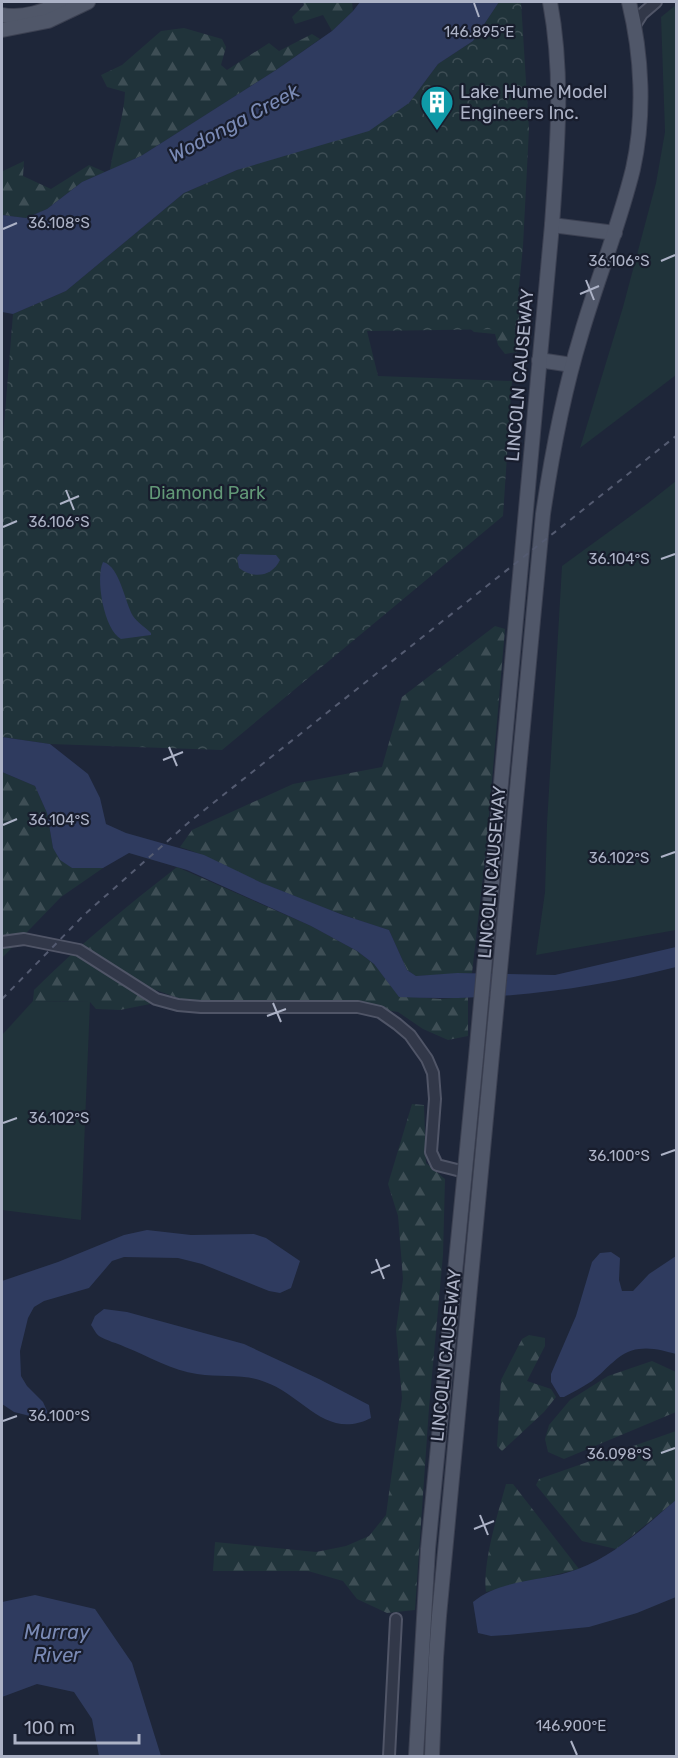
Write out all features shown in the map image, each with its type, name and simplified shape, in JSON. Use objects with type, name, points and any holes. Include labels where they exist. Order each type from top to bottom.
[{"type":"main road","points":[[2,15],[27,15],[64,2]]},
{"type":"main road","points":[[2,30],[48,21],[88,2]]},
{"type":"main road","name":"LINCOLN CAUSEWAY","points":[[416,1756],[428,1549],[476,1057],[552,225],[559,108],[555,34],[550,2]]},
{"type":"main road","name":"LINCOLN CAUSEWAY","points":[[432,1756],[439,1616],[543,514],[554,440],[572,365],[615,233],[633,168],[639,130],[641,95],[635,25],[629,2]]},
{"type":"main road","points":[[552,225],[615,233]]},
{"type":"main road","points":[[539,360],[572,365]]},
{"type":"main road","points":[[465,1172],[481,1174]]},
{"type":"street","points":[[640,2],[647,4],[656,2]]},
{"type":"street","points":[[635,25],[642,14],[656,2]]},
{"type":"street","points":[[2,942],[24,939],[78,950],[156,999],[178,1005],[358,1007],[380,1012],[410,1035],[427,1059],[433,1073],[435,1099],[431,1152],[437,1165],[465,1172]]},
{"type":"street","points":[[389,1756],[396,1619]]},
{"type":"green space","points":[[303,2],[352,2],[353,11],[332,31],[323,15],[295,24],[292,17],[304,5]]},
{"type":"green space","name":"Diamond Park","points":[[499,2],[521,2],[529,129],[523,246],[515,329],[367,331],[378,376],[512,381],[503,516],[222,750],[50,744],[2,737],[2,450],[13,314],[66,291],[184,193],[409,103],[438,64],[473,41]]},
{"type":"green space","points":[[676,5],[676,375],[580,448],[623,307],[656,183],[665,132],[661,17]]},
{"type":"green space","points":[[184,28],[222,39],[226,47],[221,65],[227,70],[269,43],[279,51],[312,34],[320,39],[276,70],[141,156],[110,170],[125,92],[107,87],[101,75],[122,65],[161,31]]},
{"type":"green space","points":[[24,161],[23,176],[51,189],[89,165],[105,172],[82,182],[47,209],[26,218],[2,215],[3,171]]},
{"type":"green space","points":[[515,284],[520,300],[531,301],[530,345],[523,351],[505,354],[498,345],[495,334],[474,332],[467,326]]},
{"type":"green space","points":[[676,481],[676,930],[536,955],[545,892],[562,566]]},
{"type":"green space","points":[[495,626],[505,629],[486,850],[472,973],[416,976],[407,970],[389,930],[295,897],[180,847],[192,830],[293,784],[382,767],[402,697]]},
{"type":"green space","points":[[2,772],[35,786],[47,813],[53,848],[72,868],[103,868],[61,897],[2,958]]},
{"type":"green space","points":[[177,867],[311,926],[357,951],[374,964],[399,996],[440,999],[468,997],[468,1036],[448,1040],[423,1029],[398,1012],[341,1003],[183,1000],[156,990],[150,1004],[120,1010],[96,1009],[90,1002],[33,1001],[34,990],[68,957]]},
{"type":"green space","points":[[33,1001],[90,1002],[81,1220],[2,1210],[2,1035]]},
{"type":"green space","points":[[412,1104],[424,1105],[426,1163],[445,1179],[443,1255],[429,1408],[415,1610],[387,1613],[357,1599],[343,1581],[308,1571],[213,1571],[215,1542],[316,1552],[346,1546],[369,1536],[386,1515],[402,1398],[396,1330],[403,1279],[398,1216],[388,1184]]},
{"type":"green space","points":[[529,1335],[545,1338],[545,1346],[527,1381],[551,1389],[556,1397],[544,1412],[502,1451],[497,1446],[501,1380],[522,1339]]},
{"type":"green space","points":[[652,1361],[676,1372],[676,1412],[564,1459],[548,1452],[545,1439],[549,1425],[570,1400],[608,1376]]},
{"type":"green space","points":[[676,1431],[676,1500],[616,1549],[582,1541],[536,1485],[539,1479]]},
{"type":"green space","points":[[506,1484],[513,1484],[579,1569],[486,1592],[488,1553]]},
{"type":"water","name":"Wodonga Creek","points":[[360,2],[499,2],[473,41],[438,64],[409,103],[369,131],[237,170],[184,193],[66,291],[13,314],[2,312],[2,215],[26,218],[47,209],[82,182],[141,156],[276,70],[332,31]]},
{"type":"water","points":[[240,554],[276,555],[280,560],[272,570],[256,575],[239,568],[237,558]]},
{"type":"water","points":[[103,562],[114,570],[133,616],[151,635],[121,639],[115,634],[106,615],[101,591]]},
{"type":"water","points":[[2,737],[50,744],[88,774],[100,798],[106,824],[126,833],[204,855],[262,883],[343,915],[389,930],[407,970],[416,976],[457,973],[555,975],[676,947],[676,967],[574,988],[504,996],[399,997],[374,964],[357,951],[311,926],[187,870],[129,853],[103,868],[72,868],[60,860],[53,848],[47,813],[35,786],[2,772]]},
{"type":"water","points":[[147,1230],[191,1235],[254,1234],[266,1238],[300,1261],[291,1288],[280,1293],[269,1291],[202,1264],[178,1258],[124,1257],[112,1261],[89,1288],[44,1301],[34,1307],[28,1318],[20,1351],[21,1376],[27,1386],[43,1402],[48,1413],[38,1418],[14,1412],[2,1404],[2,1281],[58,1262],[124,1235]]},
{"type":"water","points":[[611,1252],[620,1258],[619,1280],[622,1291],[633,1291],[649,1274],[676,1256],[676,1354],[648,1349],[632,1350],[619,1357],[592,1381],[560,1397],[551,1382],[551,1374],[576,1316],[592,1262],[600,1253]]},
{"type":"water","points":[[104,1309],[127,1312],[244,1344],[369,1405],[371,1418],[355,1424],[341,1424],[315,1414],[279,1388],[257,1379],[197,1374],[170,1367],[98,1335],[91,1325],[95,1316]]},
{"type":"water","points":[[676,1500],[676,1597],[637,1613],[589,1627],[491,1636],[478,1633],[473,1602],[484,1594],[510,1584],[565,1573],[592,1563],[630,1539]]},
{"type":"water","name":"Murray River","points":[[35,1595],[95,1609],[132,1663],[161,1756],[99,1756],[92,1719],[74,1692],[37,1684],[2,1697],[2,1602]]},
{"type":"railway","points":[[2,999],[84,915],[188,823],[676,436]]},
{"type":"place","name":"Lake Hume Model Engineers Inc.","points":[[437,131]]}]
